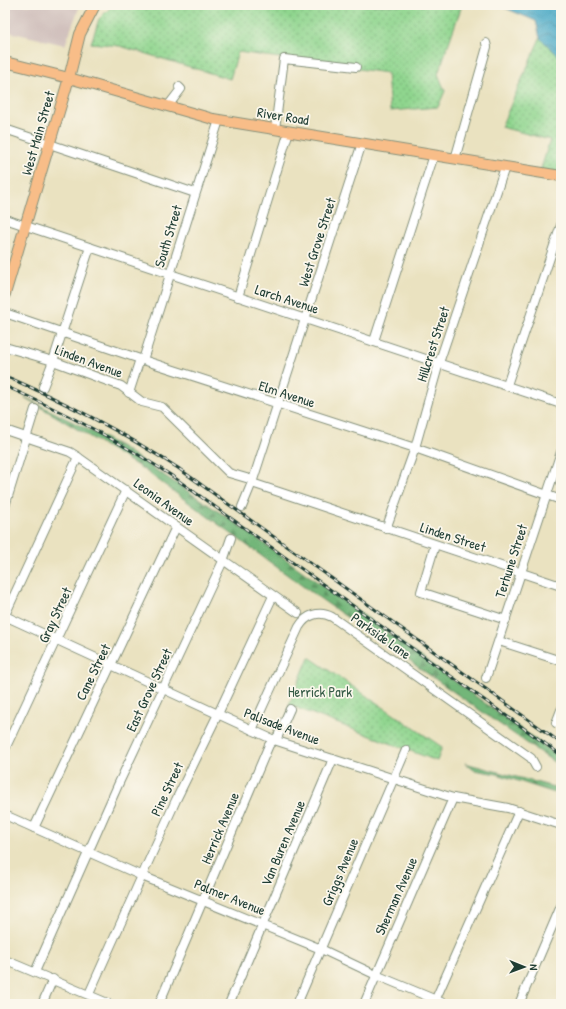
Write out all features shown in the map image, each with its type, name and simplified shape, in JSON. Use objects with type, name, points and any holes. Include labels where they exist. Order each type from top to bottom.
[{"type":"main road","name":"West Main Street","points":[[5,294],[69,78],[80,34],[94,5]]},
{"type":"main road","name":"River Road","points":[[5,62],[69,78],[219,120],[561,176]]},
{"type":"street","points":[[455,158],[487,47],[486,43]]},
{"type":"street","points":[[275,129],[284,59],[356,67]]},
{"type":"street","points":[[168,106],[181,89],[178,87]]},
{"type":"street","name":"South Street","points":[[129,393],[171,274],[195,192],[219,120]]},
{"type":"street","points":[[5,129],[195,192]]},
{"type":"street","points":[[238,297],[289,131]]},
{"type":"street","name":"West Grove Street","points":[[242,507],[278,404],[362,143]]},
{"type":"street","points":[[374,341],[434,155]]},
{"type":"street","name":"Hillcrest Street","points":[[386,529],[415,448],[439,363],[505,167]]},
{"type":"street","name":"Larch Avenue","points":[[5,219],[561,404]]},
{"type":"street","points":[[507,385],[561,225]]},
{"type":"street","points":[[43,387],[53,361],[90,247]]},
{"type":"street","name":"Elm Avenue","points":[[5,313],[141,360],[415,448],[561,500]]},
{"type":"street","name":"Linden Avenue","points":[[5,347],[53,361],[121,386],[142,402],[162,407],[229,473],[337,513]]},
{"type":"street","points":[[5,506],[35,409]]},
{"type":"street","name":"Leonia Avenue","points":[[5,430],[78,457],[298,613]]},
{"type":"street","name":"Terhune Street","points":[[486,678],[561,452]]},
{"type":"street","points":[[5,616],[78,457]]},
{"type":"street","name":"Gray Street","points":[[5,749],[126,490]]},
{"type":"street","name":"Linden Street","points":[[337,513],[561,586]]},
{"type":"street","name":"Cane Street","points":[[34,828],[176,527]]},
{"type":"street","name":"East Grove Street","points":[[35,972],[88,852],[223,561],[231,538]]},
{"type":"street","points":[[435,545],[421,592],[506,620]]},
{"type":"street","name":"Pine Street","points":[[89,994],[176,800],[273,596]]},
{"type":"street","name":"Parkside Lane","points":[[252,730],[299,627],[310,616],[326,614],[332,616],[531,758],[536,767]]},
{"type":"street","name":"Palisade Avenue","points":[[5,616],[112,664],[274,740],[453,798],[518,811],[561,825]]},
{"type":"street","points":[[498,641],[561,661]]},
{"type":"street","name":"Herrick Avenue","points":[[159,1004],[269,745],[278,736],[290,709]]},
{"type":"street","points":[[556,723],[561,710]]},
{"type":"street","name":"Griggs Avenue","points":[[297,1004],[406,750]]},
{"type":"street","name":"Van Buren Avenue","points":[[229,1004],[333,759]]},
{"type":"street","name":"Sherman Avenue","points":[[364,1004],[453,798]]},
{"type":"street","points":[[434,1002],[518,811]]},
{"type":"street","name":"Palmer Avenue","points":[[5,816],[142,876],[321,948],[434,1002],[446,1004]]},
{"type":"street","points":[[519,1004],[561,906]]},
{"type":"street","points":[[5,960],[110,1004]]},
{"type":"street","points":[[42,1004],[53,979]]},
{"type":"shaded area","points":[[5,5],[80,5],[65,45],[5,31]]},
{"type":"green space","points":[[113,5],[462,5],[438,74],[445,91],[438,107],[390,111],[387,73],[238,52],[230,79],[120,46],[91,43],[99,19]]},
{"type":"green space","points":[[540,38],[561,58],[561,176],[540,172],[550,140],[501,127]]},
{"type":"green space","points":[[24,397],[120,446],[237,524],[561,758],[561,767],[308,590],[143,469]]},
{"type":"green space","name":"Herrick Park","points":[[309,657],[442,747],[437,761],[289,705]]},
{"type":"green space","points":[[465,763],[561,789],[561,795],[497,774],[474,770]]},
{"type":"water","points":[[498,5],[561,5],[561,58],[540,38],[536,21]]},
{"type":"railway","points":[[5,376],[50,396],[93,418],[178,468],[561,743]]},
{"type":"railway","points":[[5,386],[49,406],[91,428],[172,476],[561,755]]}]
